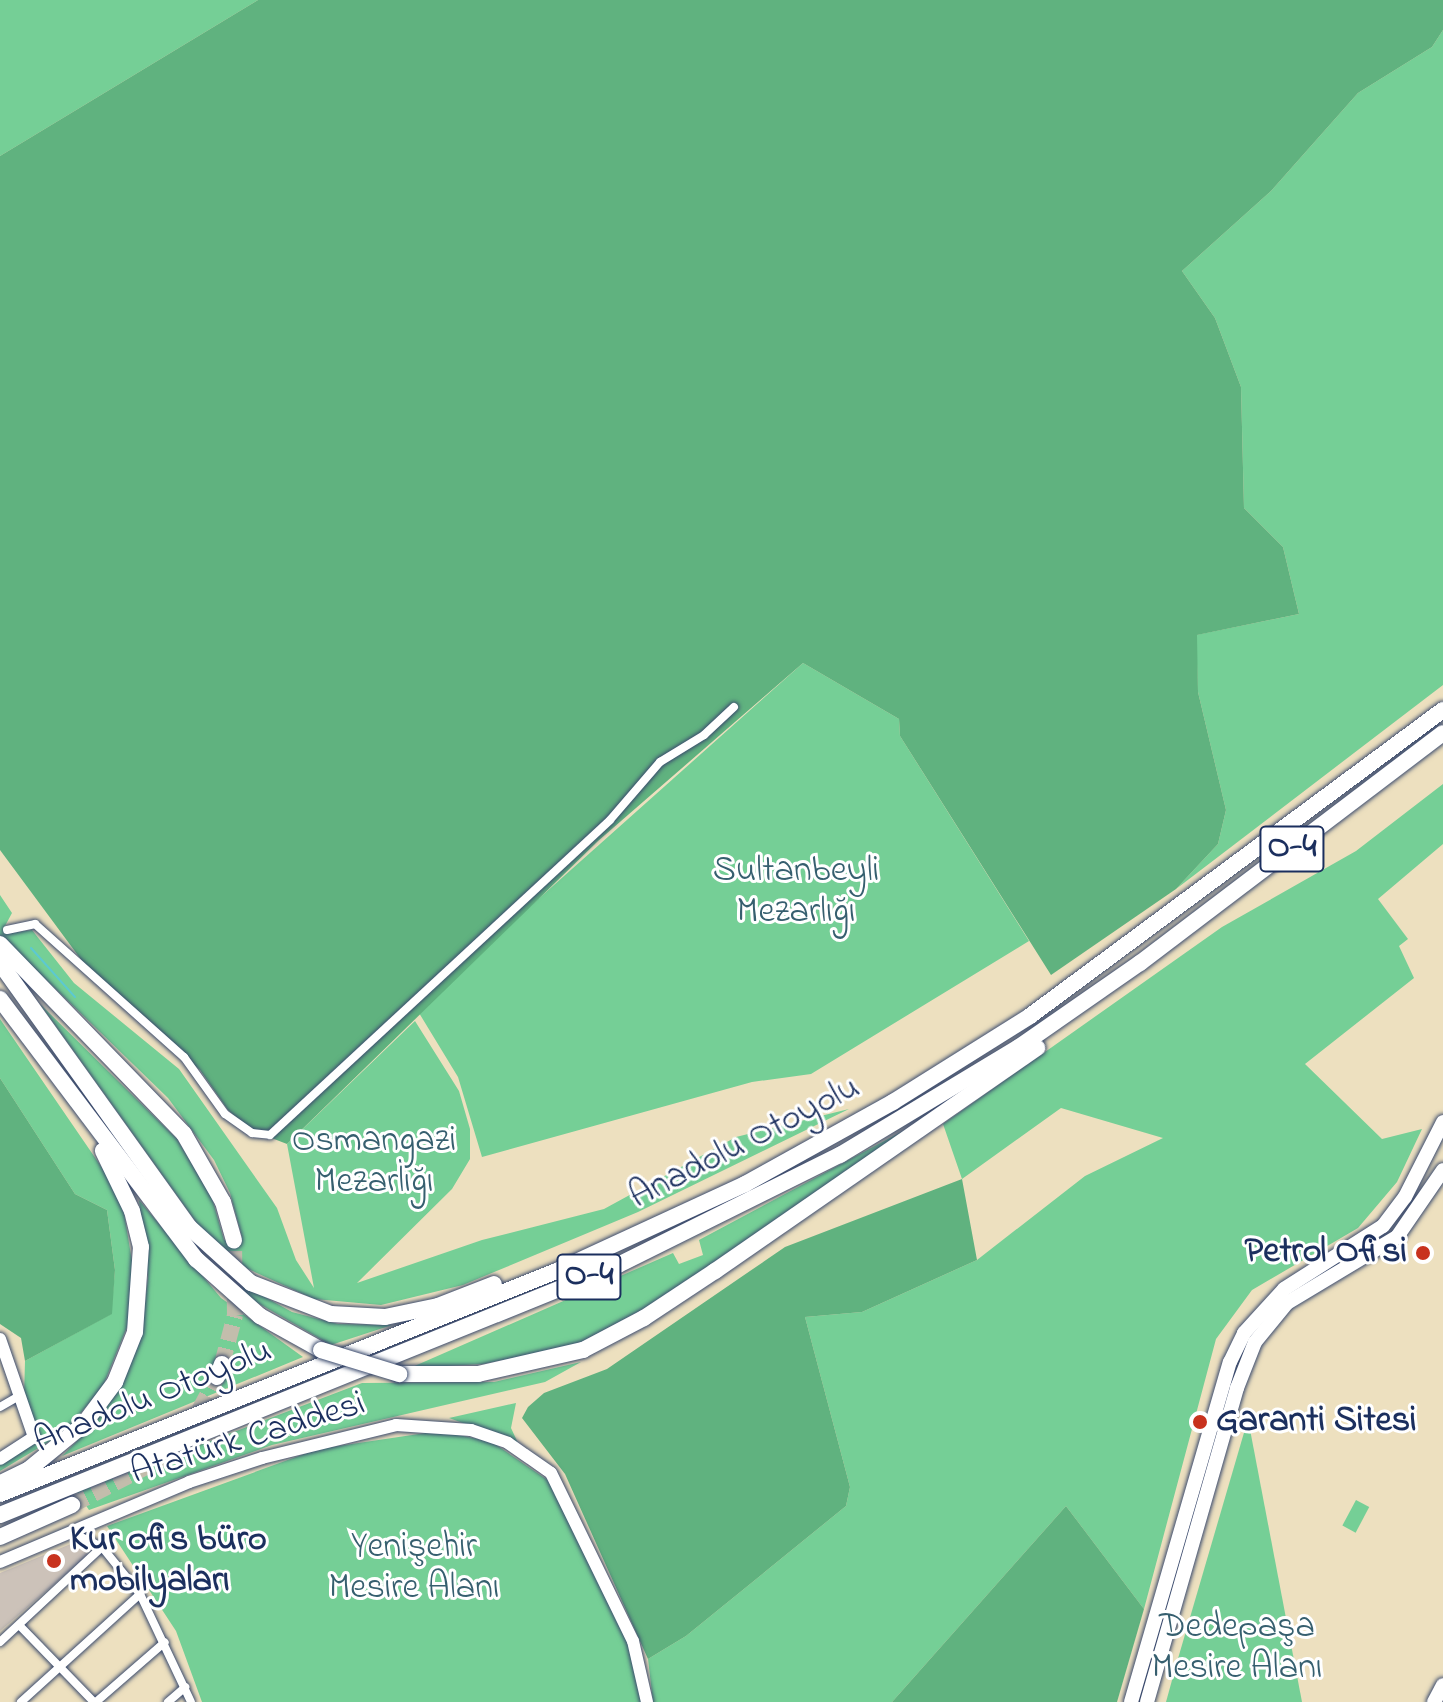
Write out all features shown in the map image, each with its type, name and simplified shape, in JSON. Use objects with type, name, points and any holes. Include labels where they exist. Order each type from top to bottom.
[{"type":"highway","name":"Anadolu Otoyolu","points":[[0,1494],[559,1270],[745,1184],[975,1052],[1172,915],[1443,710]]},
{"type":"highway","name":"Anadolu Otoyolu","points":[[0,1515],[536,1300],[715,1220],[895,1124],[1140,963],[1443,733]]},
{"type":"highway","points":[[3,937],[184,1134],[223,1202],[234,1240]]},
{"type":"highway","points":[[0,963],[189,1227],[230,1268],[270,1295],[331,1314],[385,1317],[559,1270]]},
{"type":"highway","points":[[0,999],[196,1259],[260,1316],[321,1350],[399,1374],[478,1374],[537,1364],[583,1350],[644,1318],[1076,1021],[1140,963]]},
{"type":"highway","points":[[0,1483],[63,1445],[102,1403],[126,1359],[140,1306],[141,1247],[132,1211],[112,1163],[62,1085]]},
{"type":"highway","points":[[0,1537],[72,1505]]},
{"type":"main road","points":[[1131,1702],[1230,1362],[1244,1333],[1284,1289],[1383,1226],[1405,1197],[1443,1122]]},
{"type":"main road","points":[[1147,1702],[1237,1388],[1255,1342],[1287,1303],[1397,1237],[1443,1170]]},
{"type":"main road","points":[[1434,1702],[1443,1685]]},
{"type":"street","points":[[3,937],[35,924],[184,1057],[225,1114],[252,1133],[270,1135],[610,820],[660,762],[704,735],[734,707]]},
{"type":"street","points":[[0,1459],[34,1437],[2,1343]]},
{"type":"street","points":[[0,1407],[19,1396]]},
{"type":"street","name":"Atatürk Caddesi","points":[[0,1562],[189,1482],[320,1443],[396,1425],[446,1425],[479,1432],[508,1443],[551,1473],[633,1641],[647,1702]]},
{"type":"street","points":[[69,1532],[102,1547],[140,1594],[191,1702]]},
{"type":"street","points":[[0,1642],[102,1547]]},
{"type":"street","points":[[21,1702],[140,1594]]},
{"type":"street","points":[[19,1625],[95,1702],[165,1642]]},
{"type":"street","points":[[168,1702],[185,1687]]},
{"type":"shaded area","points":[[78,1541],[88,1555],[0,1631],[0,1573]]},
{"type":"green space","points":[[0,0],[258,0],[0,156]]},
{"type":"green space","points":[[258,0],[1443,0],[1443,30],[1432,47],[1358,93],[1271,191],[1182,271],[1215,318],[1241,387],[1244,508],[1283,547],[1299,614],[1197,635],[1198,692],[1226,810],[1218,844],[1176,889],[1051,975],[900,736],[899,719],[803,663],[598,841],[287,1144],[251,1130],[228,1110],[200,1070],[94,977],[0,850],[0,156]]},
{"type":"green space","points":[[1443,30],[1443,685],[1176,889],[1218,844],[1226,810],[1198,692],[1196,635],[1299,614],[1283,547],[1244,508],[1241,387],[1215,318],[1182,271],[1271,191],[1358,93],[1432,47]]},
{"type":"green space","name":"Sultanbeyli Mezarlığı","points":[[803,663],[899,719],[900,736],[1029,941],[811,1074],[752,1082],[482,1157],[458,1077],[416,1008]]},
{"type":"green space","points":[[1443,784],[1443,844],[1378,899],[1408,939],[1399,946],[1414,978],[1305,1064],[1382,1139],[1422,1129],[1397,1182],[1358,1228],[1252,1290],[1216,1339],[1144,1609],[1066,1506],[892,1702],[653,1702],[648,1659],[686,1636],[846,1506],[850,1487],[805,1317],[862,1312],[977,1260],[1085,1176],[1163,1138],[1061,1108],[962,1179],[943,1124],[1222,927],[1356,851]]},
{"type":"green space","name":"Osmangazi Mezarlığı","points":[[0,895],[12,913],[5,926],[9,933],[32,930],[74,983],[179,1069],[277,1208],[296,1260],[314,1288],[287,1144],[415,1021],[459,1091],[470,1129],[470,1159],[452,1189],[357,1283],[482,1240],[604,1209],[736,1137],[849,1109],[638,1212],[463,1285],[381,1305],[314,1299],[246,1268],[201,1229],[40,1004],[177,1139],[212,1198],[224,1240],[242,1237],[230,1193],[214,1160],[168,1098],[0,935]]},
{"type":"green space","points":[[0,1019],[109,1178],[124,1213],[132,1261],[129,1322],[103,1386],[65,1432],[0,1471],[0,1460],[35,1444],[38,1433],[24,1397],[25,1361],[111,1314],[115,1270],[107,1210],[75,1194],[0,1078]]},
{"type":"green space","points":[[0,1078],[75,1194],[107,1210],[115,1270],[112,1314],[25,1361],[21,1338],[0,1324]]},
{"type":"green space","points":[[916,1124],[662,1299],[574,1346],[483,1364],[410,1368],[673,1253],[679,1264],[703,1255],[699,1240]]},
{"type":"green space","points":[[962,1179],[977,1260],[862,1312],[805,1317],[850,1487],[846,1506],[686,1636],[648,1659],[565,1474],[522,1418],[528,1407],[544,1393],[607,1369],[785,1247]]},
{"type":"green space","points":[[139,1200],[221,1298],[303,1357],[62,1456],[85,1433],[142,1330],[148,1277]]},
{"type":"green space","points":[[220,1272],[292,1312],[338,1324],[392,1325],[331,1345],[256,1302]]},
{"type":"green space","points":[[581,1362],[545,1382],[272,1445],[89,1510],[77,1492],[362,1383],[494,1382]]},
{"type":"green space","points":[[516,1403],[511,1428],[518,1443],[449,1418]]},
{"type":"green space","name":"Dedepaşa Mesire Alanı","points":[[1248,1419],[1302,1702],[1166,1702],[1177,1662]]},
{"type":"green space","name":"Yenişehir Mesire Alanı","points":[[439,1431],[492,1442],[552,1483],[629,1646],[642,1702],[202,1702],[176,1631],[107,1526],[318,1449]]},
{"type":"green space","points":[[1356,1500],[1369,1507],[1356,1533],[1342,1526]]},
{"type":"green space","points":[[1066,1506],[1144,1609],[1117,1702],[892,1702]]},
{"type":"waterway","points":[[31,948],[75,997]]},
{"type":"tunnel","points":[[222,1364],[235,1315],[234,1240]]},
{"type":"tunnel","points":[[72,1505],[162,1459],[188,1431],[217,1377]]},
{"type":"place","name":"Petrol Ofisi","points":[[1423,1253]]},
{"type":"place","name":"Garanti Sitesi","points":[[1200,1422]]},
{"type":"place","name":"Kur ofis büro mobilyaları","points":[[54,1561]]}]
